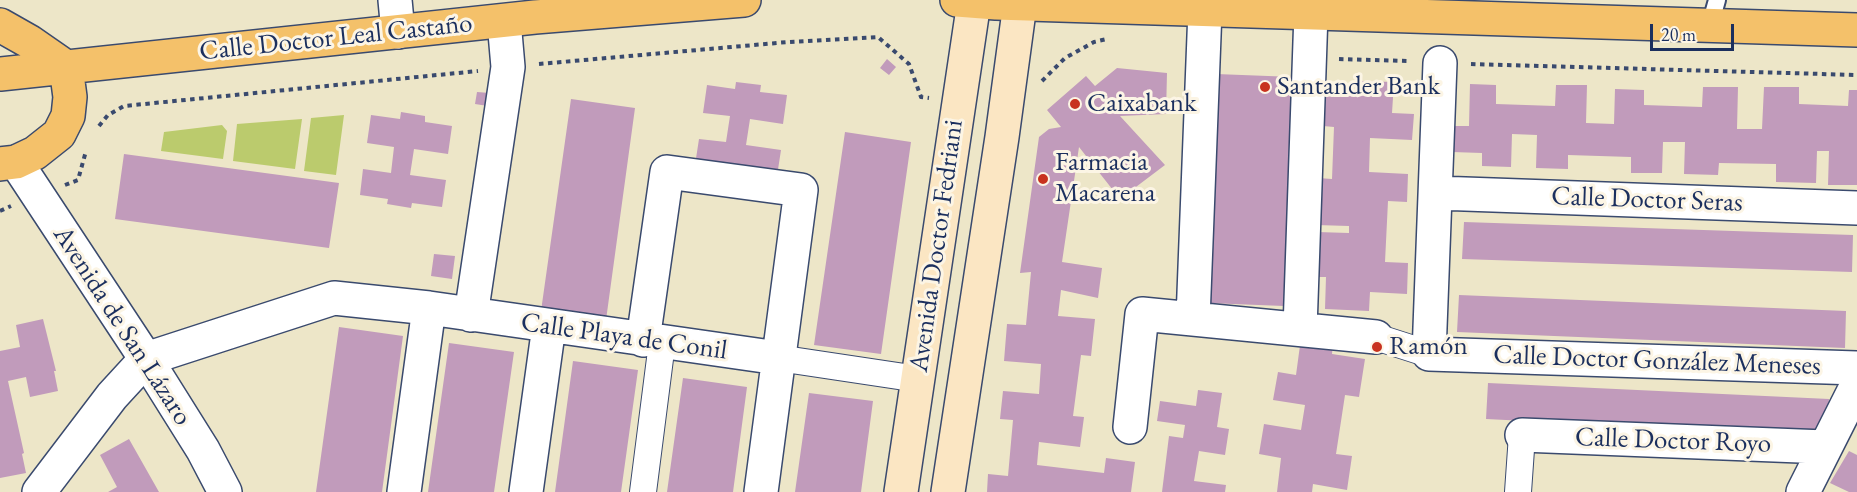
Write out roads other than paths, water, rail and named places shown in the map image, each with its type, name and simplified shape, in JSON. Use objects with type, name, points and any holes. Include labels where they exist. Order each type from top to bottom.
[{"type":"main road","name":"Calle Doctor Leal Castaño","points":[[0,74],[504,21],[744,0]]},
{"type":"main road","points":[[968,1],[1311,13],[1714,13],[1857,30]]},
{"type":"main road","name":"Avenida Doctor Fedriani","points":[[901,492],[968,1]]},
{"type":"main road","name":"Avenida Doctor Fedriani","points":[[948,492],[1002,137],[1020,2]]},
{"type":"main road","points":[[0,25],[66,67]]},
{"type":"main road","name":"Avenida de San Lázaro","points":[[8,163],[35,153],[58,134],[68,116],[70,97],[66,67]]},
{"type":"street","points":[[395,0],[398,32]]},
{"type":"street","points":[[1193,319],[1205,10]]},
{"type":"street","points":[[1300,329],[1311,13]]},
{"type":"street","points":[[471,315],[508,67],[504,21]]},
{"type":"street","points":[[1429,354],[1437,193],[1440,63]]},
{"type":"street","name":"Avenida de San Lázaro","points":[[8,163],[146,359],[203,450],[225,492]]},
{"type":"street","points":[[642,492],[667,172],[801,190],[761,492]]},
{"type":"street","name":"Calle Doctor Seras","points":[[1437,193],[1857,208]]},
{"type":"street","name":"Calle Playa de Conil","points":[[146,359],[334,298],[429,308],[778,358]]},
{"type":"street","points":[[405,492],[429,308]]},
{"type":"street","name":"Calle Doctor González Meneses","points":[[1131,427],[1142,314],[1376,337],[1429,354],[1857,368]]},
{"type":"street","points":[[526,492],[549,326]]},
{"type":"street","points":[[778,358],[918,379]]},
{"type":"street","points":[[39,492],[112,396],[146,359]]},
{"type":"street","points":[[1803,492],[1857,385]]},
{"type":"street","points":[[1518,492],[1522,435]]},
{"type":"street","name":"Calle Doctor Royo","points":[[1522,435],[1825,447]]},
{"type":"place","name":"Santander Bank","points":[[1265,87]]},
{"type":"place","name":"Caixabank","points":[[1075,104]]},
{"type":"place","name":"Farmacia Macarena","points":[[1043,179]]},
{"type":"place","name":"Ramón","points":[[1377,347]]}]
